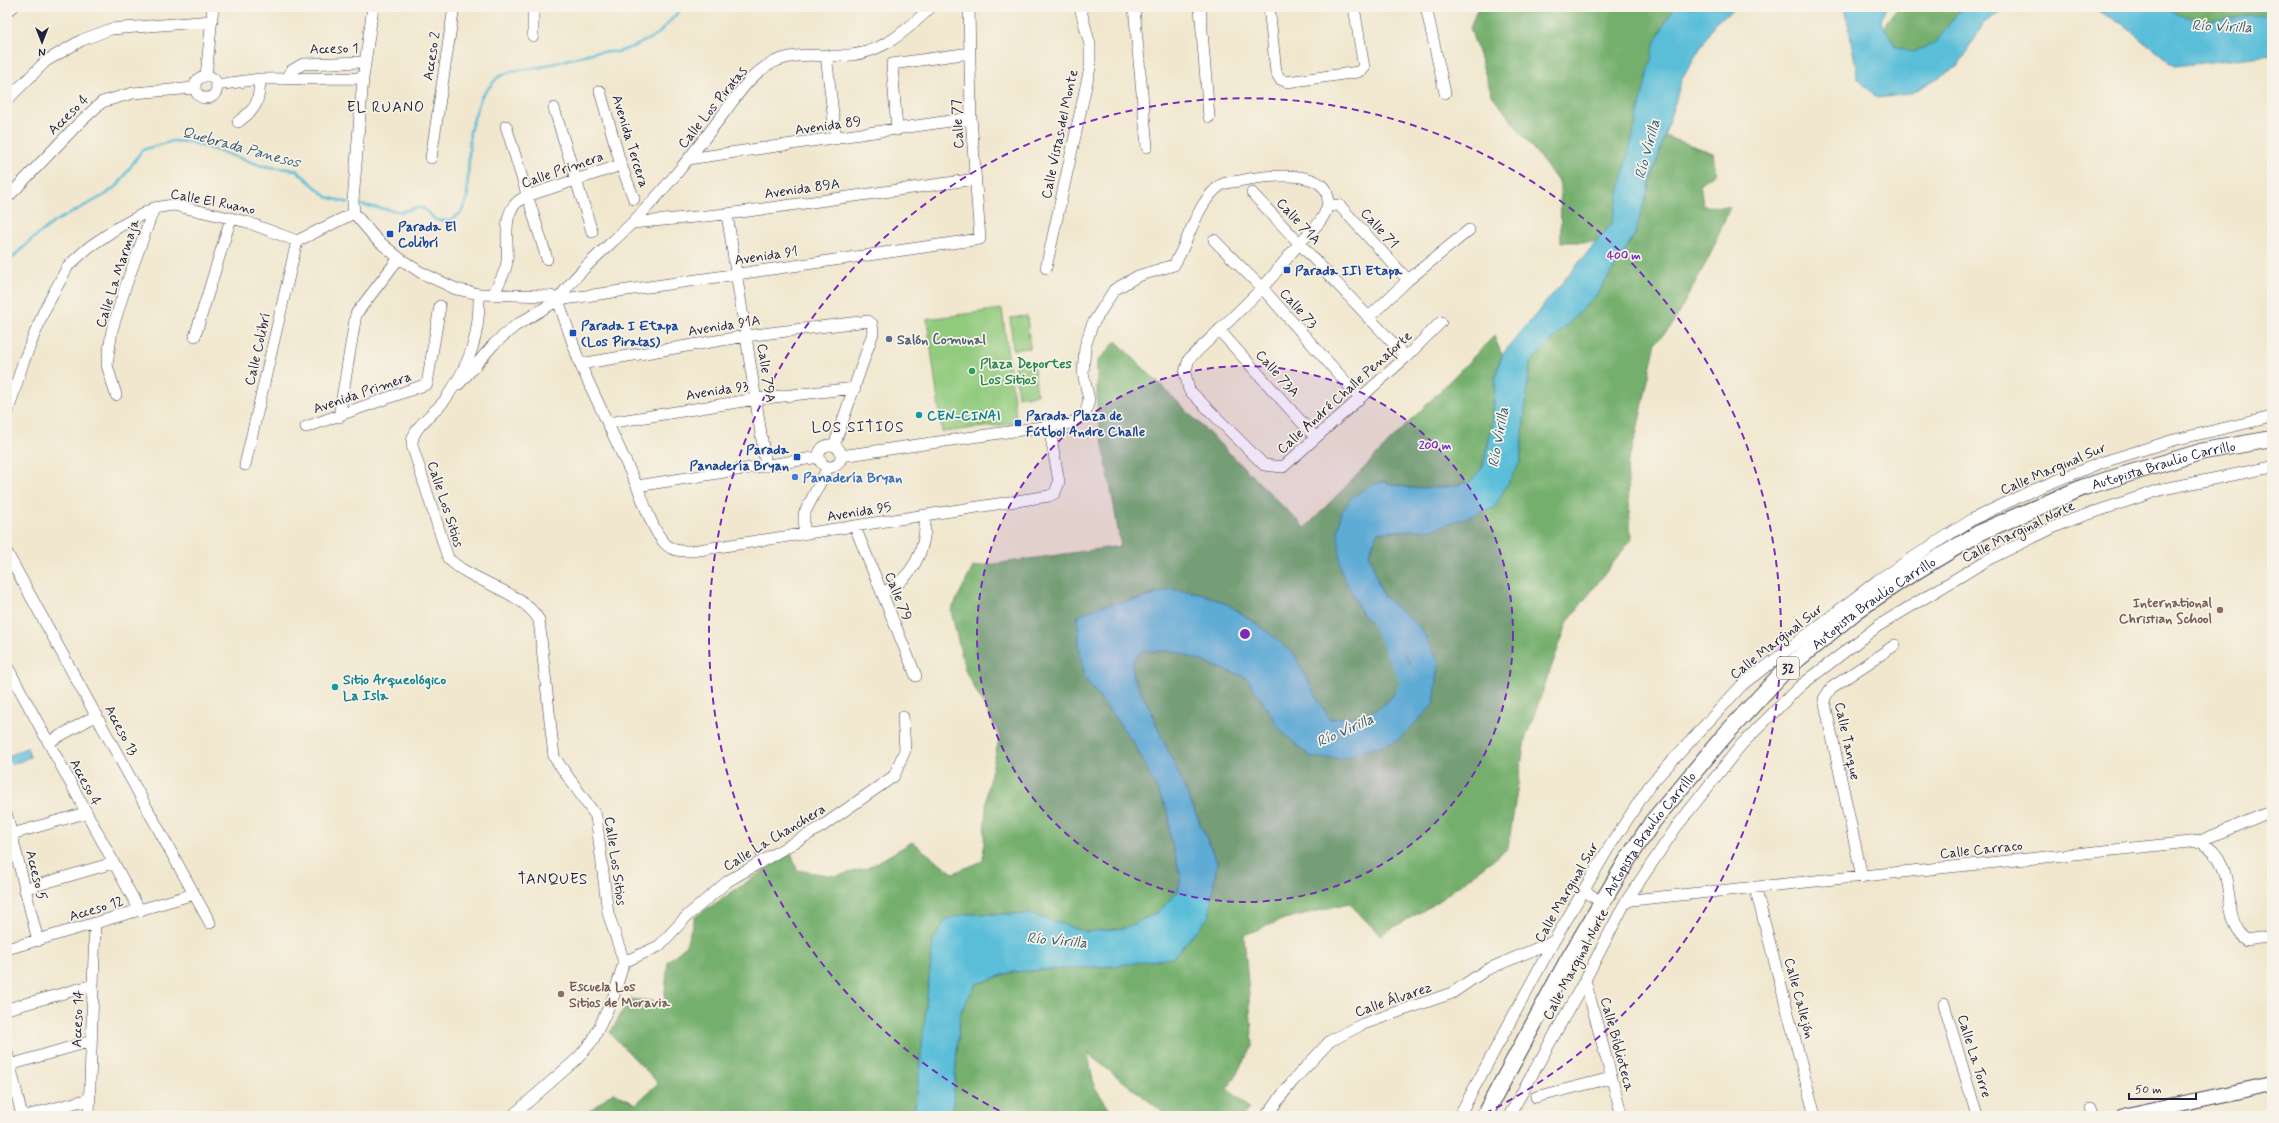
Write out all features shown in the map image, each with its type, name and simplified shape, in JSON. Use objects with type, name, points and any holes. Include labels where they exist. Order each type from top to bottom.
[{"type":"highway","name":"Autopista Braulio Carrillo","points":[[1484,1116],[1568,960],[1653,821],[1724,736],[1787,668],[1856,612],[1899,574],[1981,532],[2084,487],[2204,451],[2272,439]]},
{"type":"main road","points":[[2122,1116],[2272,1084]]},
{"type":"street","points":[[7,11],[13,7]]},
{"type":"street","points":[[206,76],[213,7]]},
{"type":"street","points":[[373,7],[363,78],[354,169],[354,213],[376,239],[399,258],[420,272],[456,289],[479,294],[551,296],[558,300],[580,364],[637,486],[819,457]]},
{"type":"street","name":"Acceso 2","points":[[431,158],[454,7]]},
{"type":"street","points":[[533,7],[533,36]]},
{"type":"street","name":"Calle Los Piratas","points":[[558,300],[570,281],[632,223],[688,160],[743,88],[760,71],[784,58],[803,55],[841,56],[872,50],[905,33],[931,7]]},
{"type":"street","name":"Calle 77","points":[[969,7],[971,118],[980,239]]},
{"type":"street","name":"Calle Vistas del Monte","points":[[1046,268],[1090,68],[1090,45],[1080,7]]},
{"type":"street","points":[[1134,7],[1146,147]]},
{"type":"street","points":[[1200,7],[1209,117]]},
{"type":"street","points":[[1269,7],[1276,72],[1280,79],[1287,82],[1358,72],[1364,68],[1354,7]]},
{"type":"street","points":[[1426,7],[1445,93]]},
{"type":"street","points":[[7,100],[46,61],[82,40],[111,29],[212,21]]},
{"type":"street","points":[[896,130],[892,64],[970,53]]},
{"type":"street","points":[[826,55],[836,139]]},
{"type":"street","name":"Acceso 1","points":[[285,79],[291,71],[303,64],[365,62]]},
{"type":"street","points":[[206,76],[213,79],[216,85],[212,95],[205,98],[198,95],[195,88],[199,78],[206,76]]},
{"type":"street","points":[[216,85],[260,79],[363,78]]},
{"type":"street","points":[[238,122],[252,112],[259,101],[260,79]]},
{"type":"street","name":"Acceso 4","points":[[7,198],[77,125],[102,102],[133,93],[195,88]]},
{"type":"street","name":"Avenida Tercera","points":[[600,91],[621,165],[634,199]]},
{"type":"street","points":[[554,108],[592,232]]},
{"type":"street","name":"Avenida 89","points":[[688,160],[971,118]]},
{"type":"street","points":[[506,126],[547,259]]},
{"type":"street","name":"Calle Primera","points":[[493,295],[505,270],[506,229],[510,211],[519,199],[575,179],[621,165]]},
{"type":"street","points":[[841,456],[1049,426],[1071,422],[1085,415],[1089,400],[1083,373],[1085,347],[1092,325],[1114,290],[1138,276],[1174,265],[1184,249],[1194,221],[1208,199],[1222,184],[1255,177],[1290,175],[1306,177],[1322,187],[1327,195],[1327,206]]},
{"type":"street","name":"Avenida 89A","points":[[632,223],[727,214],[976,179]]},
{"type":"street","name":"Calle 71A","points":[[1252,193],[1406,358]]},
{"type":"street","name":"Calle El Ruano","points":[[7,414],[23,363],[38,325],[68,266],[88,247],[106,236],[154,208],[173,205],[232,218],[297,241]]},
{"type":"street","name":"Calle 71","points":[[1327,206],[1339,205],[1408,280]]},
{"type":"street","name":"Calle André Challe Penaforte","points":[[1327,206],[1323,219],[1299,243],[1262,288],[1189,359],[1185,373],[1189,390],[1264,465],[1283,467],[1315,437],[1406,358],[1441,322]]},
{"type":"street","name":"Calle La Marmaja","points":[[116,395],[107,365],[112,330],[126,285],[154,208]]},
{"type":"street","points":[[297,241],[354,213]]},
{"type":"street","name":"Calle 79A","points":[[727,214],[766,466]]},
{"type":"street","points":[[195,336],[232,218]]},
{"type":"street","points":[[1368,318],[1408,280],[1469,230]]},
{"type":"street","name":"Avenida 91","points":[[558,300],[980,239]]},
{"type":"street","name":"Calle 73","points":[[1214,240],[1262,288],[1360,398]]},
{"type":"street","name":"Calle Colibrí","points":[[245,465],[297,241]]},
{"type":"street","points":[[339,417],[356,314],[399,258]]},
{"type":"street","name":"Calle Los Sitios","points":[[479,294],[479,325],[471,353],[447,398],[418,430],[412,442],[442,545],[450,560],[513,597],[535,614],[539,620],[553,750],[556,761],[596,816],[608,913],[624,962]]},
{"type":"street","points":[[447,398],[494,344],[515,326],[558,300]]},
{"type":"street","name":"Avenida Primera","points":[[306,427],[339,417],[427,384],[440,306]]},
{"type":"street","name":"Avenida 91A","points":[[580,364],[746,336],[863,321],[872,324],[873,333],[855,388]]},
{"type":"street","name":"Calle 73A","points":[[1219,330],[1315,437]]},
{"type":"street","points":[[834,446],[855,388]]},
{"type":"street","name":"Avenida 93","points":[[608,423],[756,399],[855,388]]},
{"type":"street","name":"Calle Marginal Sur","points":[[1459,1116],[1554,941],[1585,891],[1608,849],[1650,785],[1742,685],[1899,574],[1973,519],[2031,491],[2078,471],[2174,440],[2272,417]]},
{"type":"street","name":"Avenida 95","points":[[637,486],[659,536],[665,545],[672,549],[692,552],[1042,498],[1055,493],[1059,482],[1049,426]]},
{"type":"street","points":[[828,467],[822,464],[819,457],[822,449],[826,446],[834,446]]},
{"type":"street","points":[[834,446],[841,456]]},
{"type":"street","points":[[804,534],[804,514],[828,467],[839,463],[841,456]]},
{"type":"street","name":"Calle Marginal Norte","points":[[1509,1116],[1585,980],[1625,903],[1677,826],[1741,745],[1799,687],[1878,626],[1989,559],[2065,522],[2163,489],[2272,467]]},
{"type":"street","points":[[2078,471],[2084,487]]},
{"type":"street","points":[[882,593],[901,582],[916,560],[925,541],[925,516]]},
{"type":"street","name":"Calle 79","points":[[855,527],[916,676]]},
{"type":"street","name":"Acceso 13","points":[[7,553],[210,923]]},
{"type":"street","name":"Calle Tanque","points":[[1862,877],[1824,699],[1831,688],[1895,645]]},
{"type":"street","name":"Acceso 4","points":[[7,666],[49,742],[85,813],[140,910]]},
{"type":"street","points":[[49,742],[97,715]]},
{"type":"street","name":"Calle La Chanchera","points":[[624,962],[659,946],[687,916],[728,881],[821,826],[894,776],[905,750],[903,717]]},
{"type":"street","name":"Calle Carraco","points":[[1625,903],[1632,900],[2200,841],[2272,811]]},
{"type":"street","points":[[12,834],[85,813]]},
{"type":"street","name":"Acceso 5","points":[[7,816],[38,941]]},
{"type":"street","points":[[2200,841],[2211,848],[2222,863],[2229,888],[2231,910],[2239,935],[2247,940],[2272,936]]},
{"type":"street","points":[[24,889],[114,863]]},
{"type":"street","name":"Calle Callejón","points":[[1755,887],[1815,1116]]},
{"type":"street","points":[[1585,891],[1602,903]]},
{"type":"street","name":"Acceso 12","points":[[7,949],[194,894]]},
{"type":"street","name":"Acceso 14","points":[[89,1116],[95,924]]},
{"type":"street","name":"Calle Álvarez","points":[[1266,1116],[1292,1082],[1330,1041],[1363,1024],[1452,993],[1486,970],[1554,941]]},
{"type":"street","points":[[512,1116],[578,1058],[593,1040],[613,998],[624,962]]},
{"type":"street","name":"Calle Biblioteca","points":[[1585,980],[1622,1116]]},
{"type":"street","points":[[7,1009],[93,985]]},
{"type":"street","name":"Calle La Torre","points":[[1944,1004],[1977,1116]]},
{"type":"street","points":[[10,1065],[91,1041]]},
{"type":"street","points":[[7,1052],[22,1116]]},
{"type":"street","points":[[1536,1097],[1611,1078]]},
{"type":"street","points":[[26,1116],[89,1099]]},
{"type":"green space","points":[[1478,7],[1711,7],[1612,242],[1561,242],[1560,184],[1492,95],[1470,28]]},
{"type":"green space","points":[[1899,7],[1982,7],[1925,59],[1883,48],[1887,21]]},
{"type":"green space","points":[[2127,7],[2272,7],[2272,27],[2209,28]]},
{"type":"green space","points":[[1665,136],[1713,153],[1716,173],[1700,183],[1703,206],[1730,207],[1709,257],[1671,327],[1656,342],[1636,436],[1627,464],[1631,540],[1568,621],[1525,740],[1508,848],[1433,905],[1380,935],[1349,903],[1284,919],[1244,935],[1253,1045],[1228,1088],[1249,1108],[1243,1116],[1168,1116],[1088,1054],[1094,1086],[1114,1116],[952,1116],[960,1013],[976,984],[1012,972],[1113,966],[1217,862],[1148,705],[1133,677],[1132,663],[1142,651],[1174,651],[1247,678],[1282,732],[1398,740],[1420,627],[1383,596],[1369,554],[1378,532],[1434,529],[1520,462],[1530,363],[1599,292],[1634,236]]},
{"type":"green space","name":"Plaza Deportes Los Sitios","points":[[1002,309],[1017,423],[942,432],[927,319]]},
{"type":"green space","points":[[1027,316],[1030,348],[1013,350],[1010,318]]},
{"type":"green space","points":[[1494,336],[1502,355],[1496,375],[1492,428],[1482,469],[1470,482],[1447,487],[1410,488],[1383,482],[1372,484],[1363,616],[1397,644],[1411,663],[1392,697],[1378,709],[1356,718],[1330,719],[1268,632],[1229,605],[1201,593],[1172,589],[1078,616],[1079,645],[1085,679],[1134,743],[1169,814],[1170,836],[1181,877],[1178,892],[1158,912],[1125,928],[1086,932],[1031,914],[967,914],[912,1116],[583,1116],[613,1092],[636,1104],[658,1083],[610,1033],[630,999],[664,1002],[668,961],[685,947],[695,917],[791,852],[797,870],[835,876],[868,868],[912,842],[953,873],[983,861],[987,790],[1000,736],[965,670],[951,611],[973,567],[1121,546],[1097,411],[1097,362],[1116,341],[1305,528]]},
{"type":"green space","points":[[1033,360],[1037,395],[1018,397],[1014,362]]},
{"type":"water","points":[[1675,7],[1736,7],[1715,23],[1682,79],[1634,236],[1599,292],[1530,363],[1520,462],[1494,508],[1434,529],[1378,532],[1369,554],[1383,596],[1420,627],[1439,663],[1434,704],[1398,740],[1343,758],[1312,758],[1282,732],[1247,678],[1174,651],[1142,651],[1132,663],[1133,677],[1148,705],[1217,862],[1209,917],[1172,958],[1113,966],[1012,972],[976,984],[960,1013],[952,1116],[912,1116],[916,1102],[933,941],[946,919],[967,914],[1031,914],[1086,932],[1125,928],[1158,912],[1178,892],[1181,877],[1170,836],[1169,814],[1134,743],[1085,679],[1079,645],[1078,616],[1100,606],[1141,599],[1172,589],[1201,593],[1229,605],[1268,632],[1294,654],[1318,700],[1330,719],[1346,718],[1371,711],[1390,699],[1398,689],[1411,663],[1397,644],[1363,616],[1341,571],[1338,532],[1341,513],[1351,498],[1372,484],[1383,482],[1410,488],[1447,487],[1470,482],[1482,469],[1492,428],[1496,375],[1502,355],[1612,223],[1655,43]]},
{"type":"water","points":[[1845,7],[1886,7],[1881,20],[1895,46],[1912,52],[1934,44],[1962,7],[2008,7],[1984,23],[1958,66],[1910,94],[1877,98],[1858,79]]},
{"type":"water","points":[[2090,7],[2159,7],[2166,11],[2207,22],[2248,15],[2272,16],[2272,55],[2175,66],[2120,22]]},
{"type":"water","points":[[27,747],[30,757],[12,765],[7,757]]},
{"type":"waterway","name":"Quebrada Panesos","points":[[356,204],[402,212],[414,208],[423,208],[436,220],[448,221],[461,213],[467,199],[470,131],[481,97],[498,77],[512,71],[541,67],[595,52],[618,52],[635,46],[657,35],[683,7]]},
{"type":"waterway","name":"Quebrada Panesos","points":[[7,263],[31,240],[54,222],[105,195],[118,185],[142,150],[173,141],[191,142],[263,166],[296,170],[327,197],[349,203]]},
{"type":"waterway","name":"Río Virilla","points":[[1378,618],[1410,685],[1403,692]]},
{"type":"place","name":"Parada El Colibrí","points":[[390,234]]},
{"type":"place","name":"Parada III Etapa","points":[[1287,270]]},
{"type":"place","name":"Parada I Etapa (Los Piratas)","points":[[573,333]]},
{"type":"place","name":"Salón Comunal","points":[[889,339]]},
{"type":"place","name":"Plaza Deportes Los Sitios","points":[[972,371]]},
{"type":"place","name":"CEN-CINAI","points":[[919,415]]},
{"type":"place","name":"Parada Plaza de Fútbol Andre Challe","points":[[1018,423]]},
{"type":"place","name":"Parada Panadería Bryan","points":[[797,457]]},
{"type":"place","name":"Panadería Bryan","points":[[795,477]]},
{"type":"place","name":"International Christian School","points":[[2220,610]]},
{"type":"place","name":"Sitio Arqueológico La Isla","points":[[335,687]]},
{"type":"place","name":"Escuela Los Sitios de Moravia","points":[[561,994]]},
{"type":"district","name":"EL RUANO","points":[[386,107]]},
{"type":"district","name":"LOS SITIOS","points":[[858,427]]},
{"type":"district","name":"TANQUES","points":[[553,879]]}]
